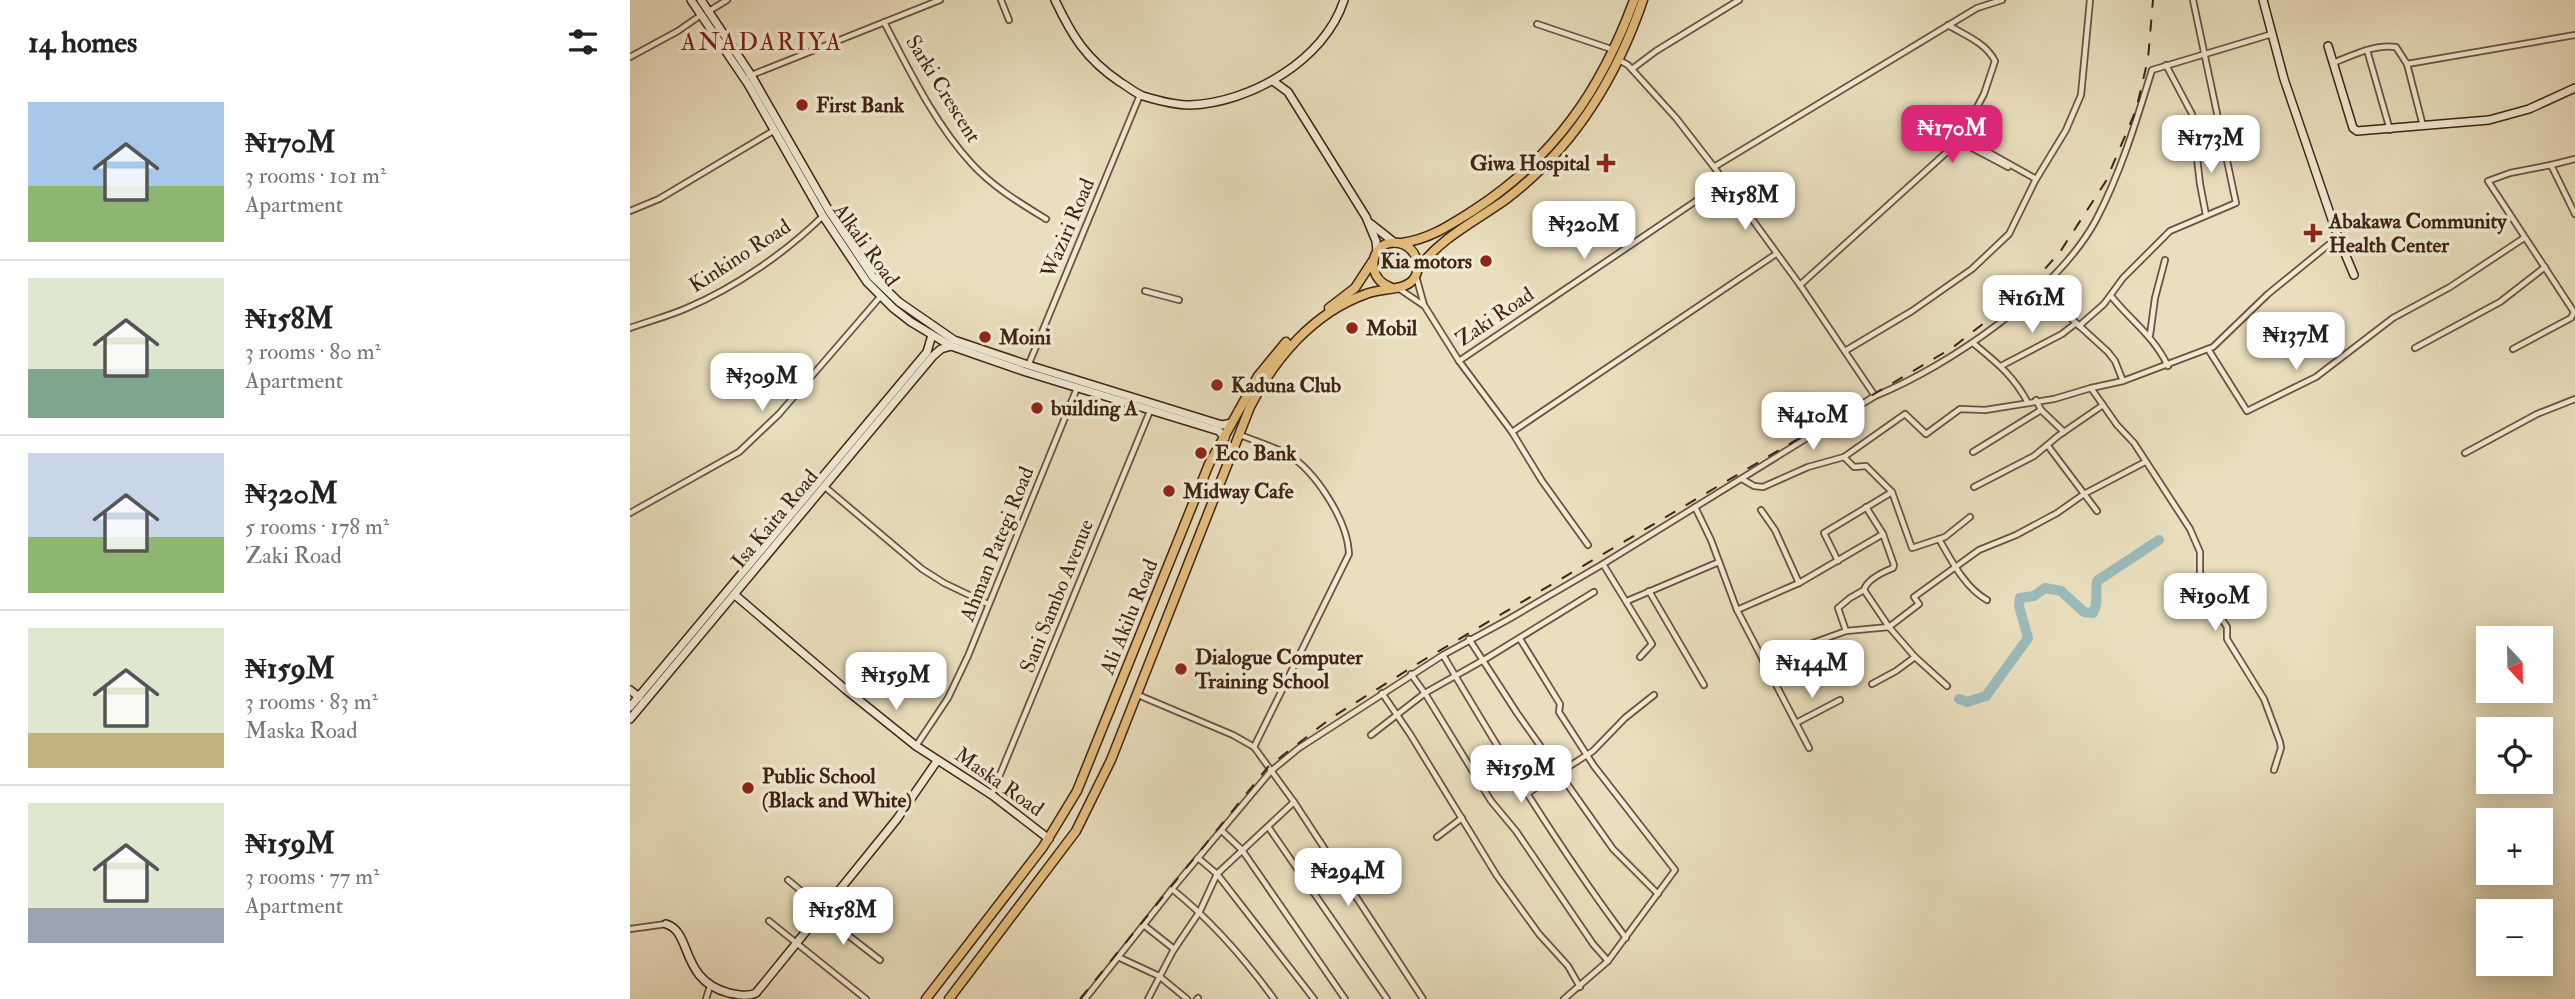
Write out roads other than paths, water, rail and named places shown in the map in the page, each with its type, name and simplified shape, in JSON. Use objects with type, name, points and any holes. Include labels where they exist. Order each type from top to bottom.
[{"type":"main road","name":"Alkali Road","points":[[691,0],[705,13],[747,76],[829,211],[873,277],[885,290],[954,340],[1077,387],[1219,431],[1225,438]]},
{"type":"main road","name":"Alkali Road","points":[[701,0],[705,13]]},
{"type":"main road","points":[[1055,0],[1068,28],[1084,52],[1110,75],[1140,95],[1187,105],[1217,102],[1286,73],[1316,46],[1344,0]]},
{"type":"main road","points":[[1375,256],[1388,244],[1426,239],[1436,234],[1513,182],[1558,139],[1591,95],[1614,50],[1634,0]]},
{"type":"main road","points":[[1273,80],[1288,92],[1366,217],[1376,241],[1373,267],[1378,280],[1394,288],[1409,283],[1434,248],[1505,200],[1547,163],[1586,118],[1619,60],[1643,0]]},
{"type":"main road","points":[[2263,0],[2284,79],[2338,237],[2354,275]]},
{"type":"main road","points":[[2328,46],[2353,128],[2357,131],[2390,130],[2510,116],[2575,88]]},
{"type":"main road","points":[[1286,73],[1288,92]]},
{"type":"main road","name":"Alkali Road","points":[[747,76],[773,131],[823,216],[880,297],[911,322],[951,346],[1222,425],[1233,423]]},
{"type":"main road","points":[[1366,217],[1385,237],[1412,250],[1418,263],[1417,272]]},
{"type":"main road","name":"Ali Akilu Road","points":[[926,999],[1049,839],[1082,780],[1209,464],[1245,398],[1272,358],[1302,328],[1355,288],[1375,256]]},
{"type":"main road","name":"Ali Akilu Road","points":[[949,999],[1076,831],[1111,760],[1239,435],[1273,366],[1301,335],[1358,297],[1394,288]]},
{"type":"main road","name":"Isa Kaita Road","points":[[630,719],[824,487],[927,352],[932,335]]},
{"type":"main road","name":"Isa Kaita Road","points":[[630,706],[933,356],[941,349],[951,346]]},
{"type":"main road","name":"Maska Road","points":[[735,595],[916,746],[992,795],[1049,839]]},
{"type":"main road","points":[[630,690],[639,697]]},
{"type":"main road","points":[[666,924],[678,931],[690,962],[710,986],[735,994],[751,996],[756,993],[914,797],[937,761]]},
{"type":"street","points":[[630,57],[727,0]]},
{"type":"street","points":[[747,76],[940,0]]},
{"type":"street","points":[[1001,0],[1009,20]]},
{"type":"street","points":[[1632,69],[1739,0]]},
{"type":"street","points":[[1714,167],[1977,8],[2001,0]]},
{"type":"street","points":[[1845,351],[1912,311],[1972,269],[2009,234],[2035,180],[2066,130],[2081,95],[2090,0]]},
{"type":"street","points":[[2001,366],[2077,325],[2111,296],[2123,278],[2170,230],[2236,204],[2193,0]]},
{"type":"street","name":"Sarki Crescent","points":[[884,22],[912,75],[946,130],[972,164],[1011,197],[1046,219]]},
{"type":"street","points":[[1537,24],[1614,50]]},
{"type":"street","points":[[1800,285],[1960,139],[1984,94],[1995,61],[1991,52],[1948,25]]},
{"type":"street","points":[[1085,999],[1172,888],[1272,771],[1299,748],[1469,639],[1509,620],[1603,564],[1875,396],[1923,373],[1973,343],[2039,289],[2074,251],[2095,221],[2132,138],[2152,71],[2272,34]]},
{"type":"street","points":[[2407,64],[2575,35]]},
{"type":"street","points":[[2333,63],[2367,50],[2396,47],[2407,64],[2424,126]]},
{"type":"street","points":[[2367,50],[2390,130]]},
{"type":"street","points":[[1619,60],[1632,69],[1676,118],[1714,167],[1800,285],[1875,396]]},
{"type":"street","points":[[2166,65],[2192,114],[2206,215]]},
{"type":"street","name":"Waziri Road","points":[[1027,369],[1140,95]]},
{"type":"street","points":[[630,211],[659,199],[773,131]]},
{"type":"street","points":[[1960,139],[2035,180]]},
{"type":"street","points":[[2514,349],[2574,315],[2488,181],[2510,173],[2575,159]]},
{"type":"street","points":[[2551,165],[2575,214]]},
{"type":"street","name":"Zaki Road","points":[[1459,361],[1724,182]]},
{"type":"street","name":"Kinkino Road","points":[[630,328],[688,307],[744,277],[803,236],[823,216]]},
{"type":"street","points":[[1741,479],[1754,486],[1763,487],[1815,465],[1844,457],[1905,414],[1926,434],[1960,409],[1985,410],[2054,399],[2123,382],[2168,366],[2208,349],[2338,237]]},
{"type":"street","points":[[2208,349],[2247,411],[2316,377],[2393,318],[2450,287],[2524,238]]},
{"type":"street","points":[[1512,432],[1776,254]]},
{"type":"street","points":[[2150,335],[2155,298],[2165,260]]},
{"type":"street","points":[[2415,348],[2500,302],[2545,267]]},
{"type":"street","points":[[1417,272],[1424,305],[1459,361],[1512,432],[1542,481],[1588,545]]},
{"type":"street","points":[[1394,288],[1424,305]]},
{"type":"street","points":[[2039,289],[2115,361],[2123,382]]},
{"type":"street","points":[[1144,291],[1179,300]]},
{"type":"street","points":[[2111,296],[2124,312],[2150,335],[2168,366]]},
{"type":"street","points":[[630,513],[738,452],[779,414],[880,297]]},
{"type":"street","points":[[1973,343],[2001,366],[2019,386],[2028,403]]},
{"type":"street","name":"Ahman Pategi Road","points":[[916,746],[948,698],[1029,509],[1077,387]]},
{"type":"street","points":[[2091,388],[2128,439],[2134,443],[2190,529],[2200,552],[2203,592],[2227,626],[2227,639],[2264,699],[2281,748],[2274,770]]},
{"type":"street","points":[[2465,453],[2500,436],[2528,418],[2575,399]]},
{"type":"street","points":[[2036,400],[2041,410],[2064,432]]},
{"type":"street","points":[[1974,487],[2010,470],[2048,446],[2103,405]]},
{"type":"street","name":"Sani Sambo Avenue","points":[[992,795],[1151,409]]},
{"type":"street","points":[[1972,452],[2041,410]]},
{"type":"street","points":[[1239,435],[1287,454],[1301,464],[1339,515],[1349,542],[1349,554],[1254,747]]},
{"type":"street","points":[[2048,446],[2097,511]]},
{"type":"street","points":[[1844,457],[1854,467],[1866,466],[1892,492],[1912,548],[1939,539],[1970,516]]},
{"type":"street","points":[[1763,661],[1846,631],[1889,627],[1919,604],[1914,597],[1979,550],[2016,535],[2057,513],[2084,494],[2145,462]]},
{"type":"street","points":[[824,487],[922,569],[988,604]]},
{"type":"street","points":[[1838,561],[1824,533],[1892,492]]},
{"type":"street","points":[[1695,507],[1737,610],[1809,748]]},
{"type":"street","points":[[1846,631],[1839,608],[1864,590],[1865,585],[1895,565],[1883,534],[1867,507]]},
{"type":"street","points":[[1761,510],[1775,530],[1799,583]]},
{"type":"street","points":[[1737,610],[1799,583],[1883,534]]},
{"type":"street","points":[[1939,539],[1955,567],[1973,590],[1987,600]]},
{"type":"street","points":[[1627,601],[1719,562]]},
{"type":"street","points":[[1603,564],[1652,644],[1640,657]]},
{"type":"street","points":[[1864,590],[1889,627],[1915,657],[1947,686]]},
{"type":"street","points":[[1649,591],[1704,684]]},
{"type":"street","points":[[1371,735],[1425,693],[1520,639],[1594,592]]},
{"type":"street","points":[[1469,639],[1613,849],[1658,894]]},
{"type":"street","points":[[1520,639],[1537,671],[1560,704],[1559,712],[1587,755],[1675,870],[1608,961],[1564,999]]},
{"type":"street","points":[[1443,655],[1528,793],[1598,901],[1626,938]]},
{"type":"street","points":[[1872,684],[1915,657]]},
{"type":"street","points":[[1411,674],[1492,801],[1516,831],[1593,944],[1608,961]]},
{"type":"street","points":[[1382,693],[1497,876],[1539,934],[1567,966],[1580,987]]},
{"type":"street","points":[[1137,695],[1233,735],[1254,747],[1294,802],[1423,999]]},
{"type":"street","points":[[1528,793],[1587,755],[1625,718],[1654,695]]},
{"type":"street","points":[[1796,723],[1840,700]]},
{"type":"street","points":[[1148,999],[1174,949],[1200,911],[1217,874],[1294,802]]},
{"type":"street","points":[[1437,837],[1462,818]]},
{"type":"street","points":[[1269,828],[1387,999]]},
{"type":"street","points":[[1222,831],[1242,850],[1345,999]]},
{"type":"street","points":[[1198,858],[1217,874],[1314,999]]},
{"type":"street","points":[[788,880],[880,960]]},
{"type":"street","points":[[1172,888],[1200,911],[1237,950],[1274,999]]},
{"type":"street","points":[[769,921],[866,999]]},
{"type":"street","points":[[630,929],[666,924]]},
{"type":"street","points":[[1144,926],[1174,949]]},
{"type":"street","points":[[1118,957],[1159,976],[1187,999]]},
{"type":"street","points":[[706,999],[710,986]]},
{"type":"waterway","points":[[1959,699],[1967,702],[1986,696],[2028,638],[2019,606],[2020,598],[2034,596],[2045,588],[2061,591],[2084,612],[2093,613],[2097,581],[2159,540]]},
{"type":"railway","points":[[1080,999],[1268,767],[1331,718],[1422,661],[1952,348],[2025,291],[2060,252],[2106,181],[2136,110],[2148,59],[2153,0]]},
{"type":"place","name":"First Bank","points":[[802,105]]},
{"type":"place","name":"Giwa Hospital","points":[[1606,163]]},
{"type":"place","name":"Abakawa Community Health Center","points":[[2313,233]]},
{"type":"place","name":"Kia motors","points":[[1486,261]]},
{"type":"place","name":"Mobil","points":[[1352,328]]},
{"type":"place","name":"Moini","points":[[985,337]]},
{"type":"place","name":"Kaduna Club","points":[[1217,385]]},
{"type":"place","name":"building A","points":[[1037,408]]},
{"type":"place","name":"Eco Bank","points":[[1201,453]]},
{"type":"place","name":"Midway Cafe","points":[[1169,491]]},
{"type":"place","name":"Dialogue Computer Training School","points":[[1181,669]]},
{"type":"place","name":"Public School (Black and White)","points":[[748,788]]},
{"type":"district","name":"ANADARIYA","points":[[762,42]]}]
